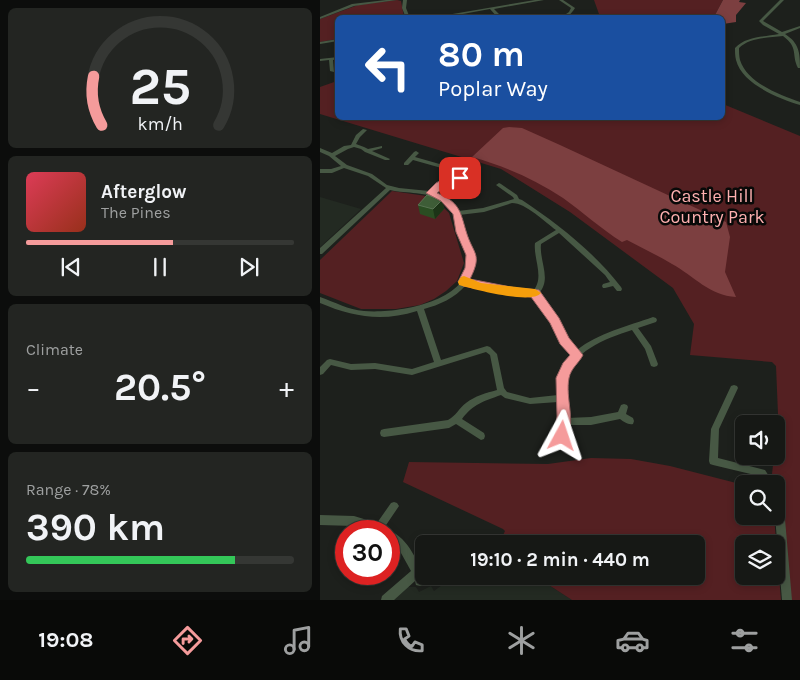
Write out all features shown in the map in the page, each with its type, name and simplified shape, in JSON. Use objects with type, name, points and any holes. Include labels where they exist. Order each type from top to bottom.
[{"type":"street","points":[[320,18],[366,1],[395,0]]},
{"type":"street","points":[[405,0],[404,8],[407,15]]},
{"type":"street","points":[[445,15],[538,0]]},
{"type":"street","points":[[561,0],[573,8],[566,15]]},
{"type":"street","points":[[782,0],[761,20],[793,44],[799,52],[797,62],[800,67]]},
{"type":"street","points":[[491,8],[498,15]]},
{"type":"street","points":[[800,27],[782,34],[742,43],[737,48],[736,56],[741,68],[754,81],[774,94],[800,104]]},
{"type":"street","points":[[320,43],[335,40]]},
{"type":"street","points":[[320,60],[335,58]]},
{"type":"street","points":[[331,59],[332,72]]},
{"type":"street","points":[[333,155],[352,145],[358,136],[366,130]]},
{"type":"street","points":[[352,145],[360,146],[387,159]]},
{"type":"street","points":[[367,151],[380,147]]},
{"type":"street","points":[[320,150],[333,155],[344,166],[369,174],[390,188],[430,193],[444,199],[457,213],[461,232],[472,255],[470,268],[463,282],[446,297],[420,309],[387,314],[364,314],[347,311],[320,300]]},
{"type":"street","points":[[406,164],[414,156],[450,166],[446,173],[452,177]]},
{"type":"street","points":[[320,170],[332,171],[344,166]]},
{"type":"street","points":[[430,193],[452,177],[468,177],[476,172]]},
{"type":"street","points":[[499,185],[515,196],[517,200],[542,216],[605,271],[617,286],[605,286]]},
{"type":"street","points":[[320,252],[390,188]]},
{"type":"street","points":[[457,213],[484,210],[517,200]]},
{"type":"street","points":[[535,293],[543,282],[538,243],[559,231]]},
{"type":"street","points":[[463,282],[516,292],[535,293]]},
{"type":"street","points":[[535,293],[554,321],[564,341],[577,355]]},
{"type":"street","points":[[420,309],[438,364]]},
{"type":"street","points":[[562,436],[564,422],[562,383],[565,371],[577,355],[595,341],[653,320]]},
{"type":"street","points":[[634,327],[648,348],[654,364]]},
{"type":"street","points":[[320,372],[330,362],[351,367],[375,366],[408,372],[480,350],[490,350],[494,354],[501,392],[510,398],[523,400],[562,398]]},
{"type":"street","points":[[734,388],[715,429],[713,462],[762,473],[763,475]]},
{"type":"street","points":[[384,433],[442,426],[458,421],[470,404],[501,392]]},
{"type":"street","points":[[564,422],[591,421],[622,411],[630,421]]},
{"type":"street","points":[[458,421],[481,436]]},
{"type":"street","points":[[386,520],[394,506]]},
{"type":"street","points":[[320,520],[335,520]]},
{"type":"street","points":[[781,525],[787,600]]},
{"type":"street","points":[[386,600],[419,577],[406,549],[400,544]]},
{"type":"shaded area","points":[[723,0],[740,0],[739,2],[746,3],[736,15],[736,22],[725,24],[725,15],[715,15]]},
{"type":"shaded area","points":[[503,128],[522,128],[726,222],[730,237],[725,272],[736,297],[718,293],[702,285],[661,258],[627,240],[622,242],[563,198],[530,179],[472,157]]},
{"type":"shaded area","points":[[320,197],[361,209],[320,247]]},
{"type":"shaded area","points":[[442,585],[549,585],[572,600],[393,600],[407,587],[416,587],[419,592],[431,586],[434,591]]},
{"type":"green space","points":[[397,0],[401,1],[404,15],[335,15],[335,39],[320,42],[320,19],[358,5]]},
{"type":"green space","points":[[594,0],[723,0],[715,15],[597,15],[599,14]]},
{"type":"green space","name":"Castle Hill Country Park","points":[[335,82],[335,119],[320,114],[320,87]]},
{"type":"green space","name":"Castle Hill Country Park","points":[[725,105],[800,136],[800,600],[791,600],[784,525],[785,475],[772,474],[773,465],[785,465],[785,415],[778,415],[776,366],[772,362],[690,355],[694,324],[673,288],[570,212],[501,169],[340,120],[725,120]]},
{"type":"green space","points":[[392,191],[433,197],[449,213],[464,263],[457,281],[434,299],[420,305],[396,309],[361,309],[320,293],[320,260]]},
{"type":"green space","points":[[591,458],[631,459],[670,466],[735,483],[735,525],[775,525],[776,535],[735,535],[735,585],[780,585],[781,600],[572,600],[549,585],[705,585],[705,535],[503,535],[505,531],[503,529],[403,482],[409,462],[548,464]]},
{"type":"building","points":[[427,195],[442,200],[433,209],[418,205]]},
{"type":"slow traffic","points":[[464,280],[463,282],[486,287],[520,293],[535,293]]},
{"type":"route","points":[[460,178],[452,177],[430,193],[444,199],[457,213],[462,236],[470,248],[472,261],[463,282],[529,294],[535,293],[554,321],[564,341],[577,355],[567,366],[562,378],[564,422],[562,436]]}]
